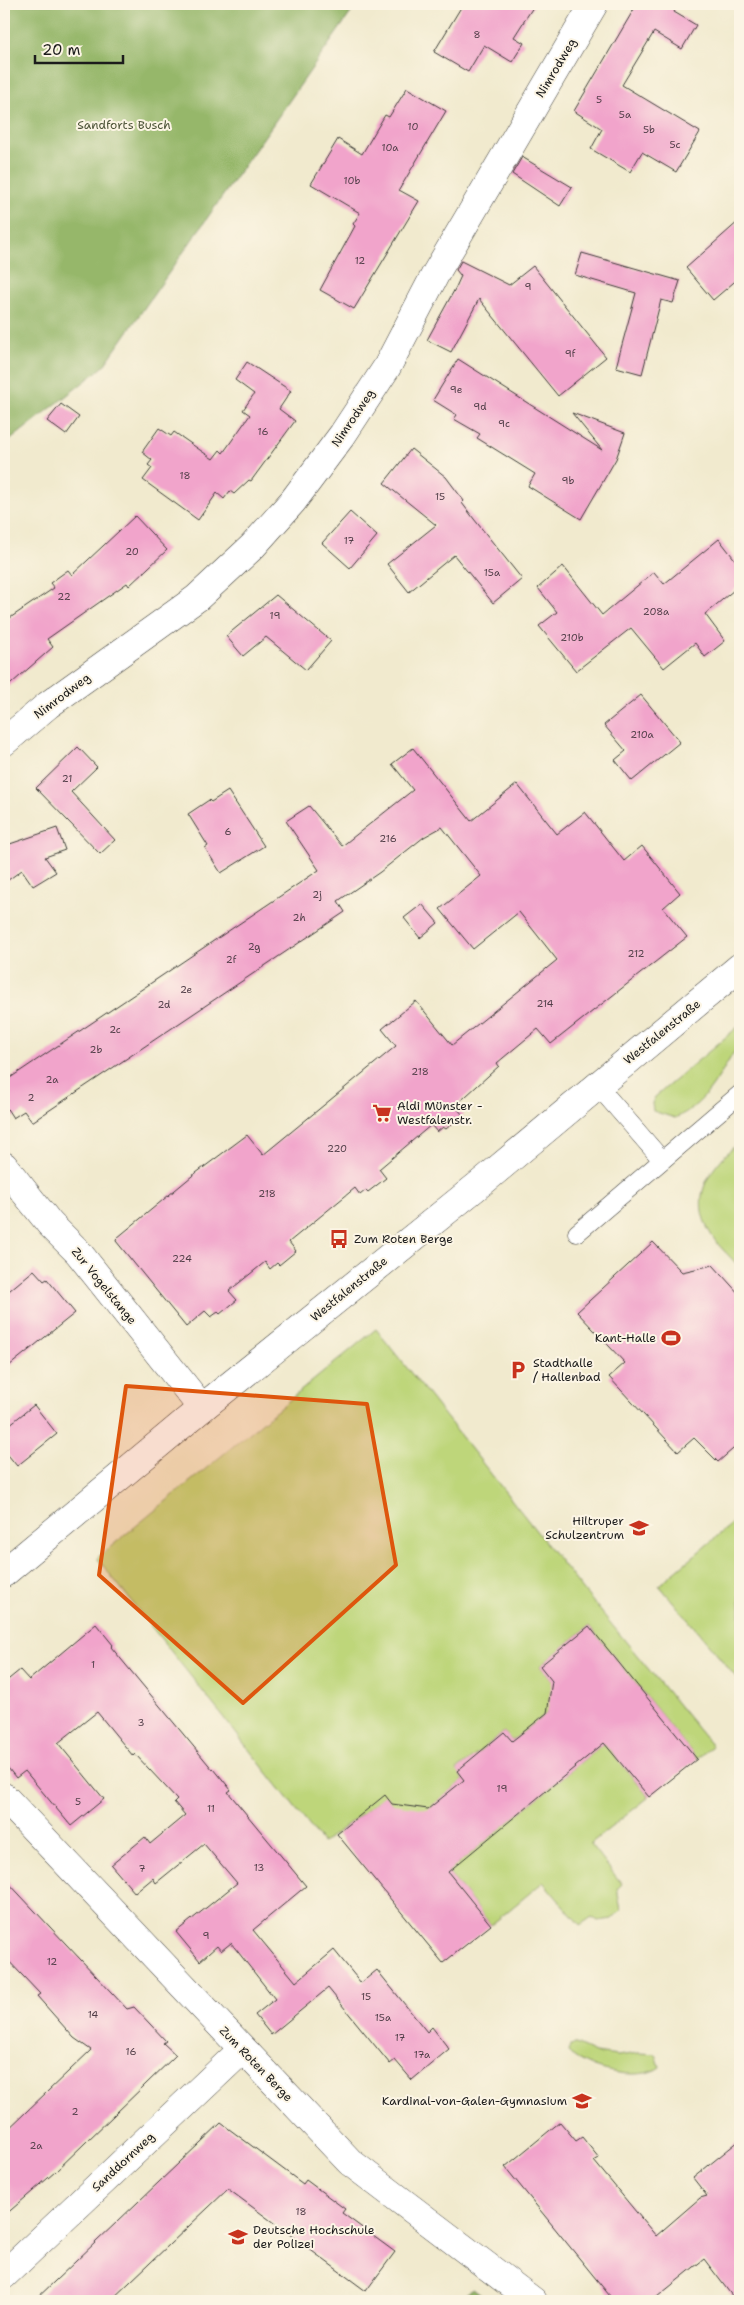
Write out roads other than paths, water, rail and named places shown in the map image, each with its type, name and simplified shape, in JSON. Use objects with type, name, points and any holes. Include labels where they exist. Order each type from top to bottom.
[{"type":"street","name":"Nimrodweg","points":[[4,742],[48,705],[197,598],[252,547],[293,501],[343,434],[387,367],[436,273],[594,4]]},
{"type":"street","name":"Westfalenstraße","points":[[4,1573],[202,1408],[486,1179],[740,967]]},
{"type":"street","name":"Zur Vogelstange","points":[[4,1166],[50,1224],[78,1252],[202,1408]]},
{"type":"street","name":"Zum Roten Berge","points":[[4,1797],[350,2162],[533,2301]]},
{"type":"street","name":"Sanddornweg","points":[[4,2275],[242,2050]]},
{"type":"lane","points":[[597,1085],[662,1160]]},
{"type":"lane","points":[[577,1233],[740,1094]]},
{"type":"place","name":"Aldi Münster - Westfalenstr.","points":[[382,1113]]},
{"type":"place","name":"Zum Roten Berge","points":[[339,1239]]},
{"type":"place","name":"Kant-Halle","points":[[671,1338]]},
{"type":"place","name":"Stadthalle / Hallenbad","points":[[518,1370]]},
{"type":"place","name":"Hiltruper Schulzentrum","points":[[639,1528]]},
{"type":"place","name":"Kardinal-von-Galen-Gymnasium","points":[[582,2101]]},
{"type":"place","name":"Deutsche Hochschule der Polizei","points":[[238,2237]]},
{"type":"park label","name":"Sandforts Busch","points":[[124,125]]}]
